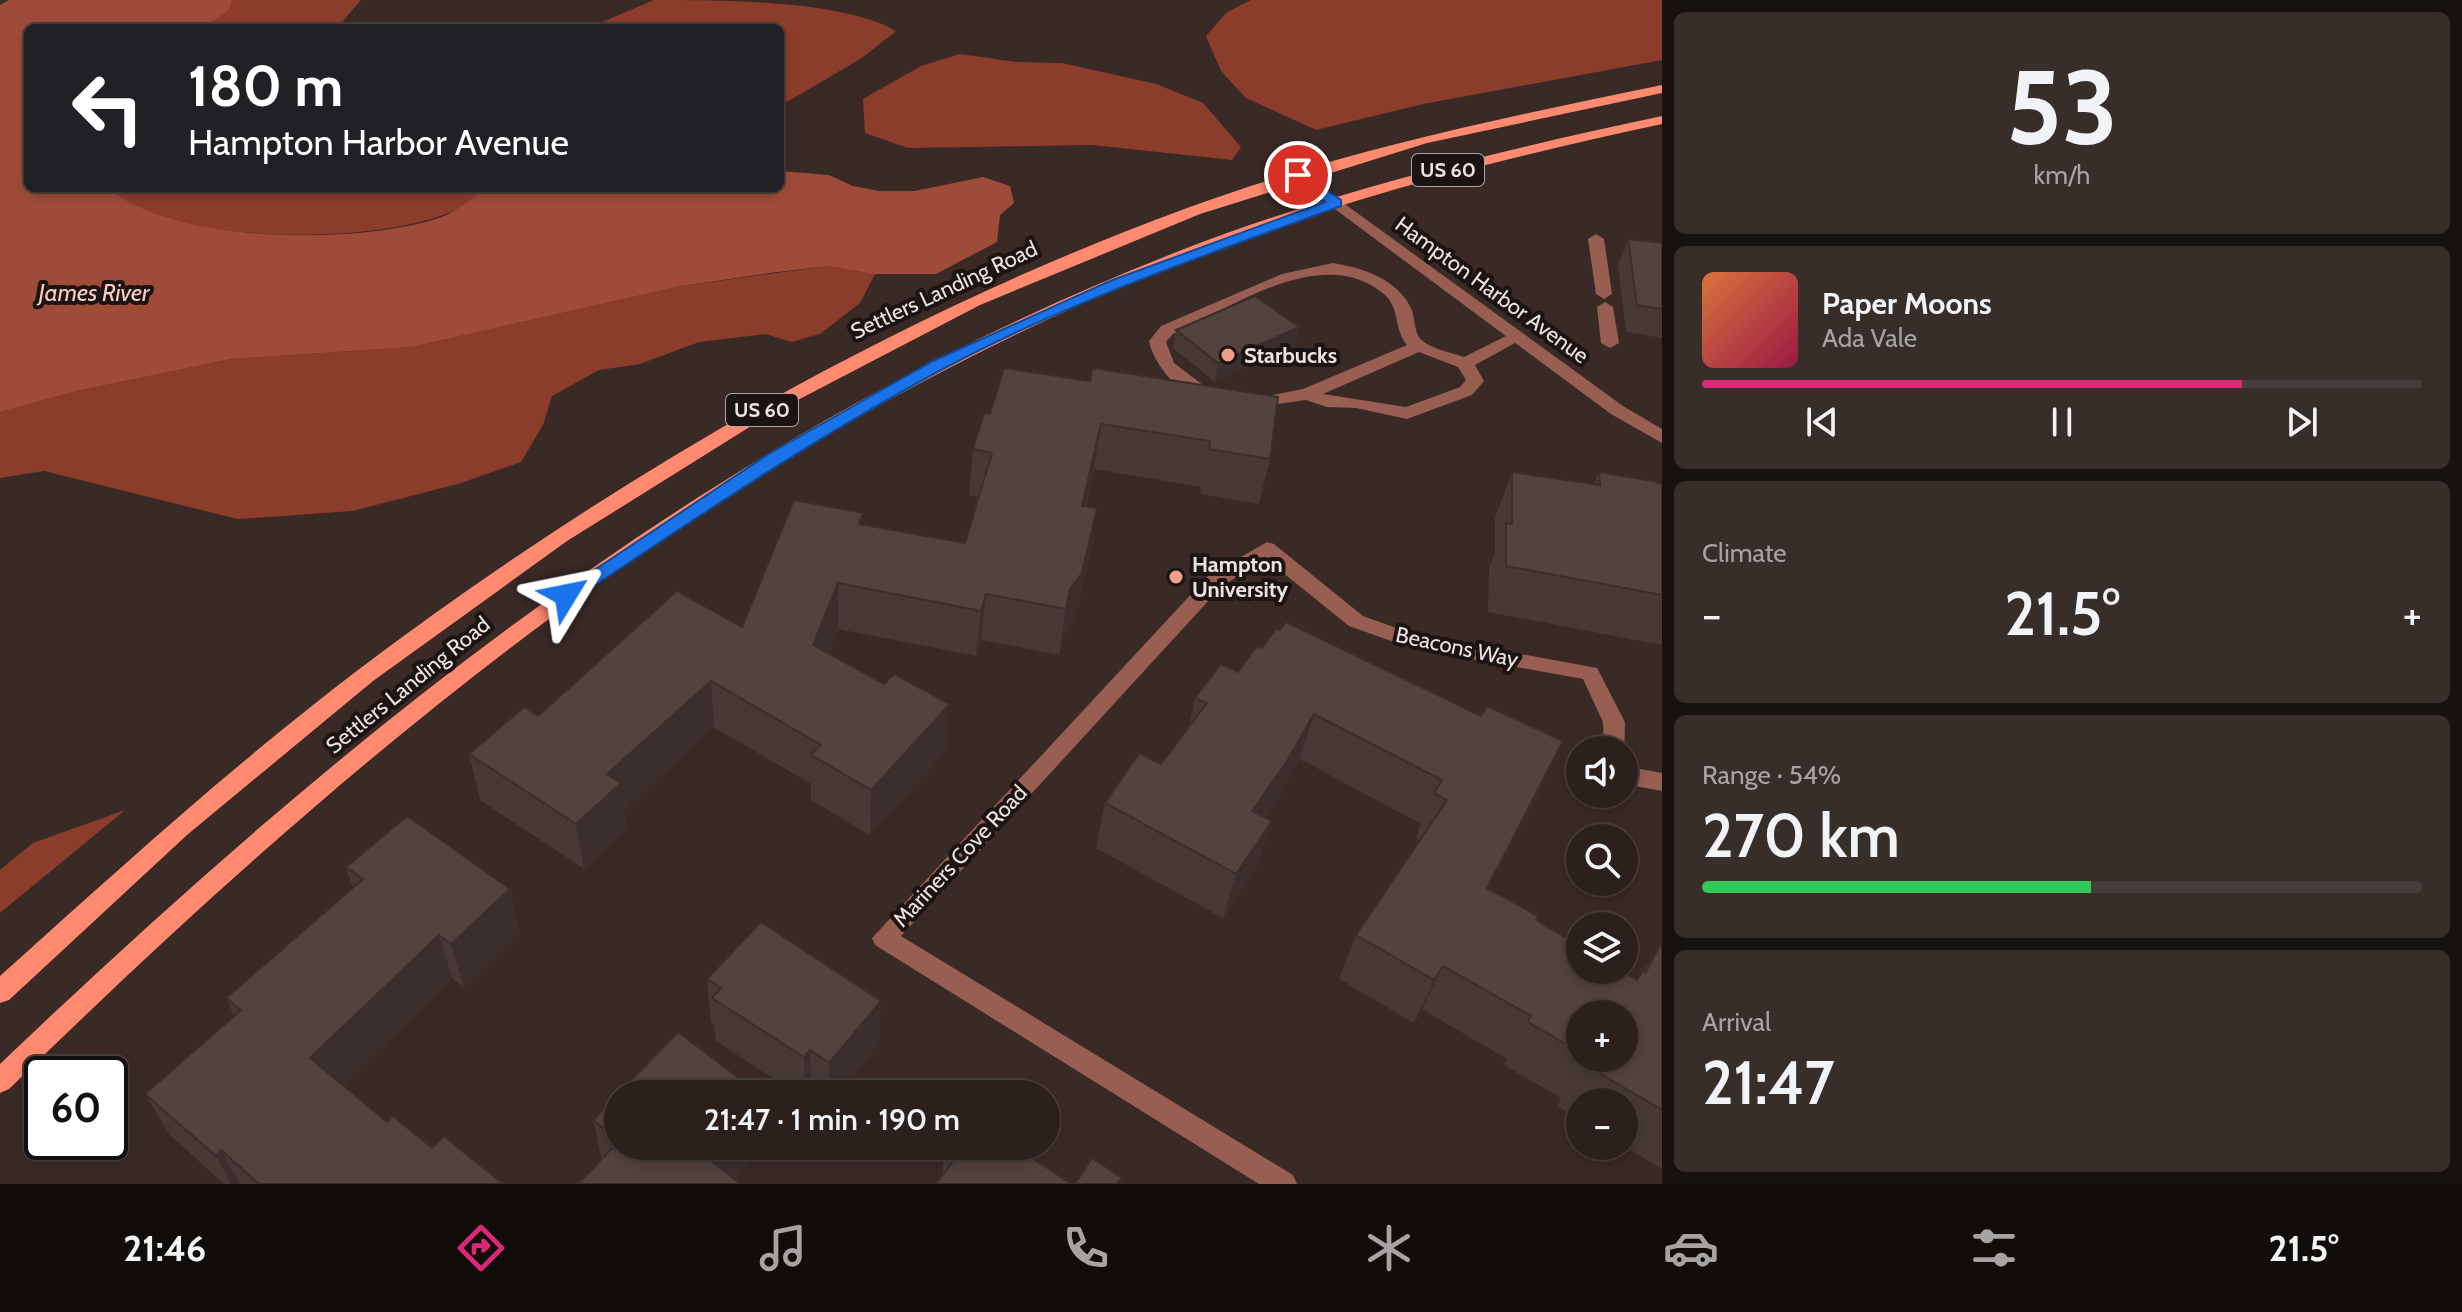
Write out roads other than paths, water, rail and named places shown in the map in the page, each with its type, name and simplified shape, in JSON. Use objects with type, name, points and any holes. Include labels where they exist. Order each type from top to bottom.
[{"type":"main road","name":"Settlers Landing Road","points":[[0,992],[177,830],[379,665],[634,487],[827,373],[936,318],[1132,232],[1298,175],[1441,134],[1662,89]]},
{"type":"main road","name":"Settlers Landing Road","points":[[0,1081],[98,984],[340,769],[499,642],[611,564],[773,459],[939,364],[1115,284],[1336,203],[1469,163],[1662,120]]},
{"type":"street","name":"Hampton Harbor Avenue","points":[[1298,175],[1518,337],[1662,437]]},
{"type":"street","points":[[1596,239],[1610,343]]},
{"type":"street","points":[[1307,394],[1327,401],[1356,402],[1407,413],[1466,391],[1475,381],[1465,363],[1418,346],[1410,338],[1403,306],[1367,278],[1324,267],[1298,274],[1167,330],[1157,341],[1158,353],[1180,379],[1207,396],[1234,402],[1266,403],[1307,394],[1418,346]]},
{"type":"street","points":[[1465,363],[1518,337]]},
{"type":"street","name":"Beacons Way","points":[[1267,549],[1356,621],[1411,641],[1590,673],[1614,722],[1614,736]]},
{"type":"street","name":"Mariners Cove Road","points":[[1267,549],[1215,581],[884,938],[1283,1184]]},
{"type":"street","points":[[1638,778],[1662,782]]},
{"type":"water","name":"James River","points":[[9,0],[232,0],[229,10],[208,24],[24,24],[24,192],[114,192],[138,207],[177,221],[222,230],[319,235],[407,226],[442,217],[482,192],[784,192],[784,171],[829,175],[853,186],[879,191],[915,191],[983,177],[1010,186],[1014,203],[1000,215],[997,242],[936,274],[875,274],[827,266],[681,286],[412,347],[231,359],[77,391],[0,412],[0,5]]},
{"type":"place","name":"Starbucks","points":[[1228,355]]},
{"type":"place","name":"Hampton University","points":[[1176,577]]}]
